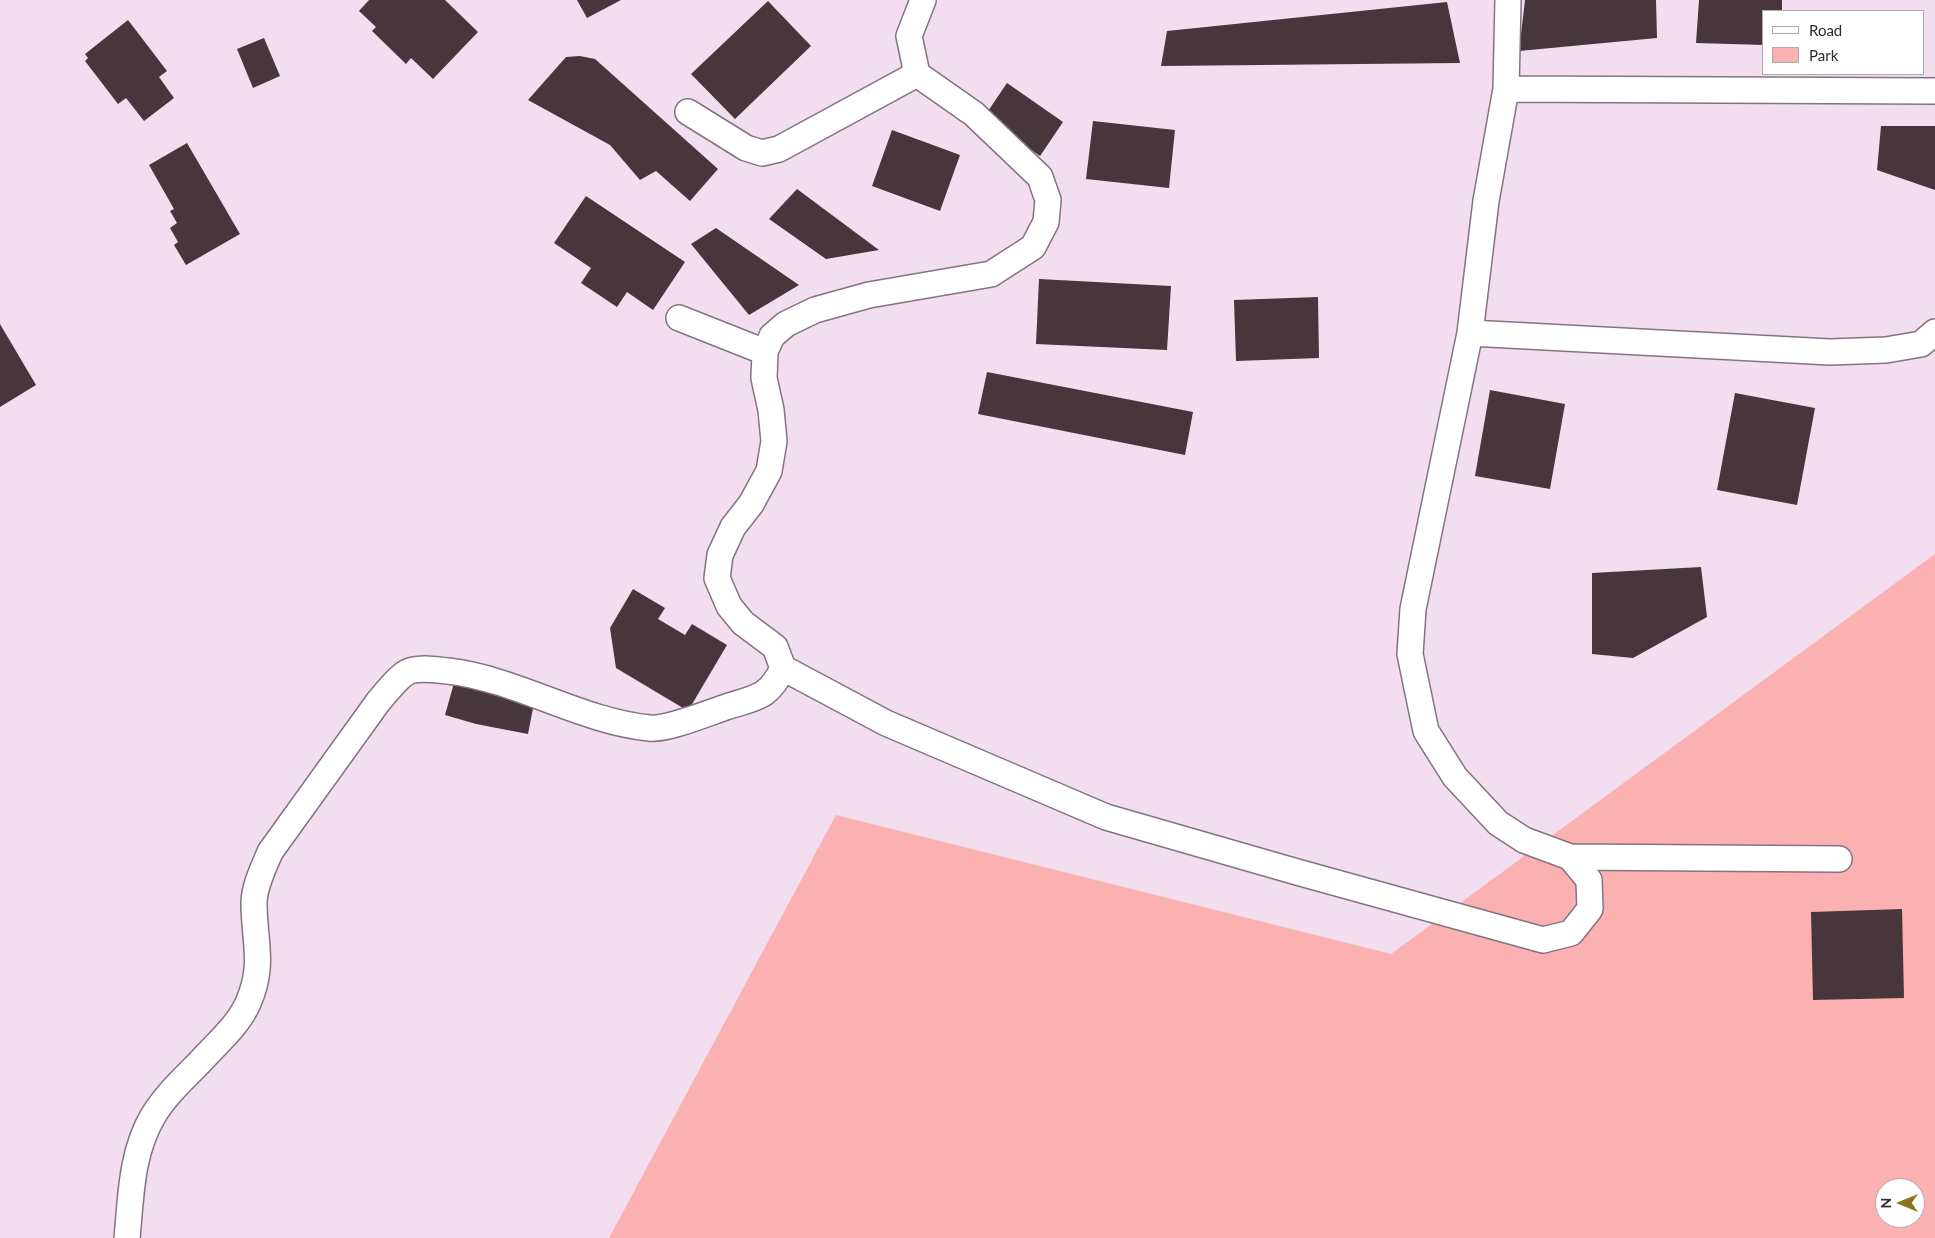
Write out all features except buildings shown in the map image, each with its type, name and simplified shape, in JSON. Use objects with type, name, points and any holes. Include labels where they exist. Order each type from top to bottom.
[{"type":"street","points":[[924,0],[909,36],[917,74],[974,114],[1040,177],[1048,200],[1046,222],[1033,247],[991,274],[869,295],[815,310],[786,324],[772,336],[765,352],[764,378],[771,410],[774,441],[768,471],[751,504],[733,527],[720,555],[717,578],[729,606],[743,623],[775,647],[783,668],[886,723],[1106,817],[1543,940],[1572,933],[1590,909],[1589,880],[1570,856]]},
{"type":"street","points":[[1508,0],[1506,89],[1486,201],[1470,332],[1413,610],[1410,654],[1426,731],[1455,777],[1498,823],[1524,840],[1570,856],[1839,859]]},
{"type":"street","points":[[688,112],[746,148],[762,153],[780,149],[917,74]]},
{"type":"street","points":[[1506,89],[1935,91]]},
{"type":"street","points":[[679,318],[765,352]]},
{"type":"street","points":[[1470,332],[1830,352],[1886,350],[1921,344],[1935,332]]},
{"type":"street","points":[[127,1238],[134,1166],[141,1139],[149,1123],[170,1093],[234,1024],[248,1006],[257,982],[258,955],[254,901],[270,852],[378,702],[395,683],[409,671],[435,669],[471,674],[616,722],[652,728],[691,720],[766,693],[775,684],[783,668]]},
{"type":"green space","points":[[1935,554],[1935,1238],[609,1238],[836,815],[1391,954]]}]
